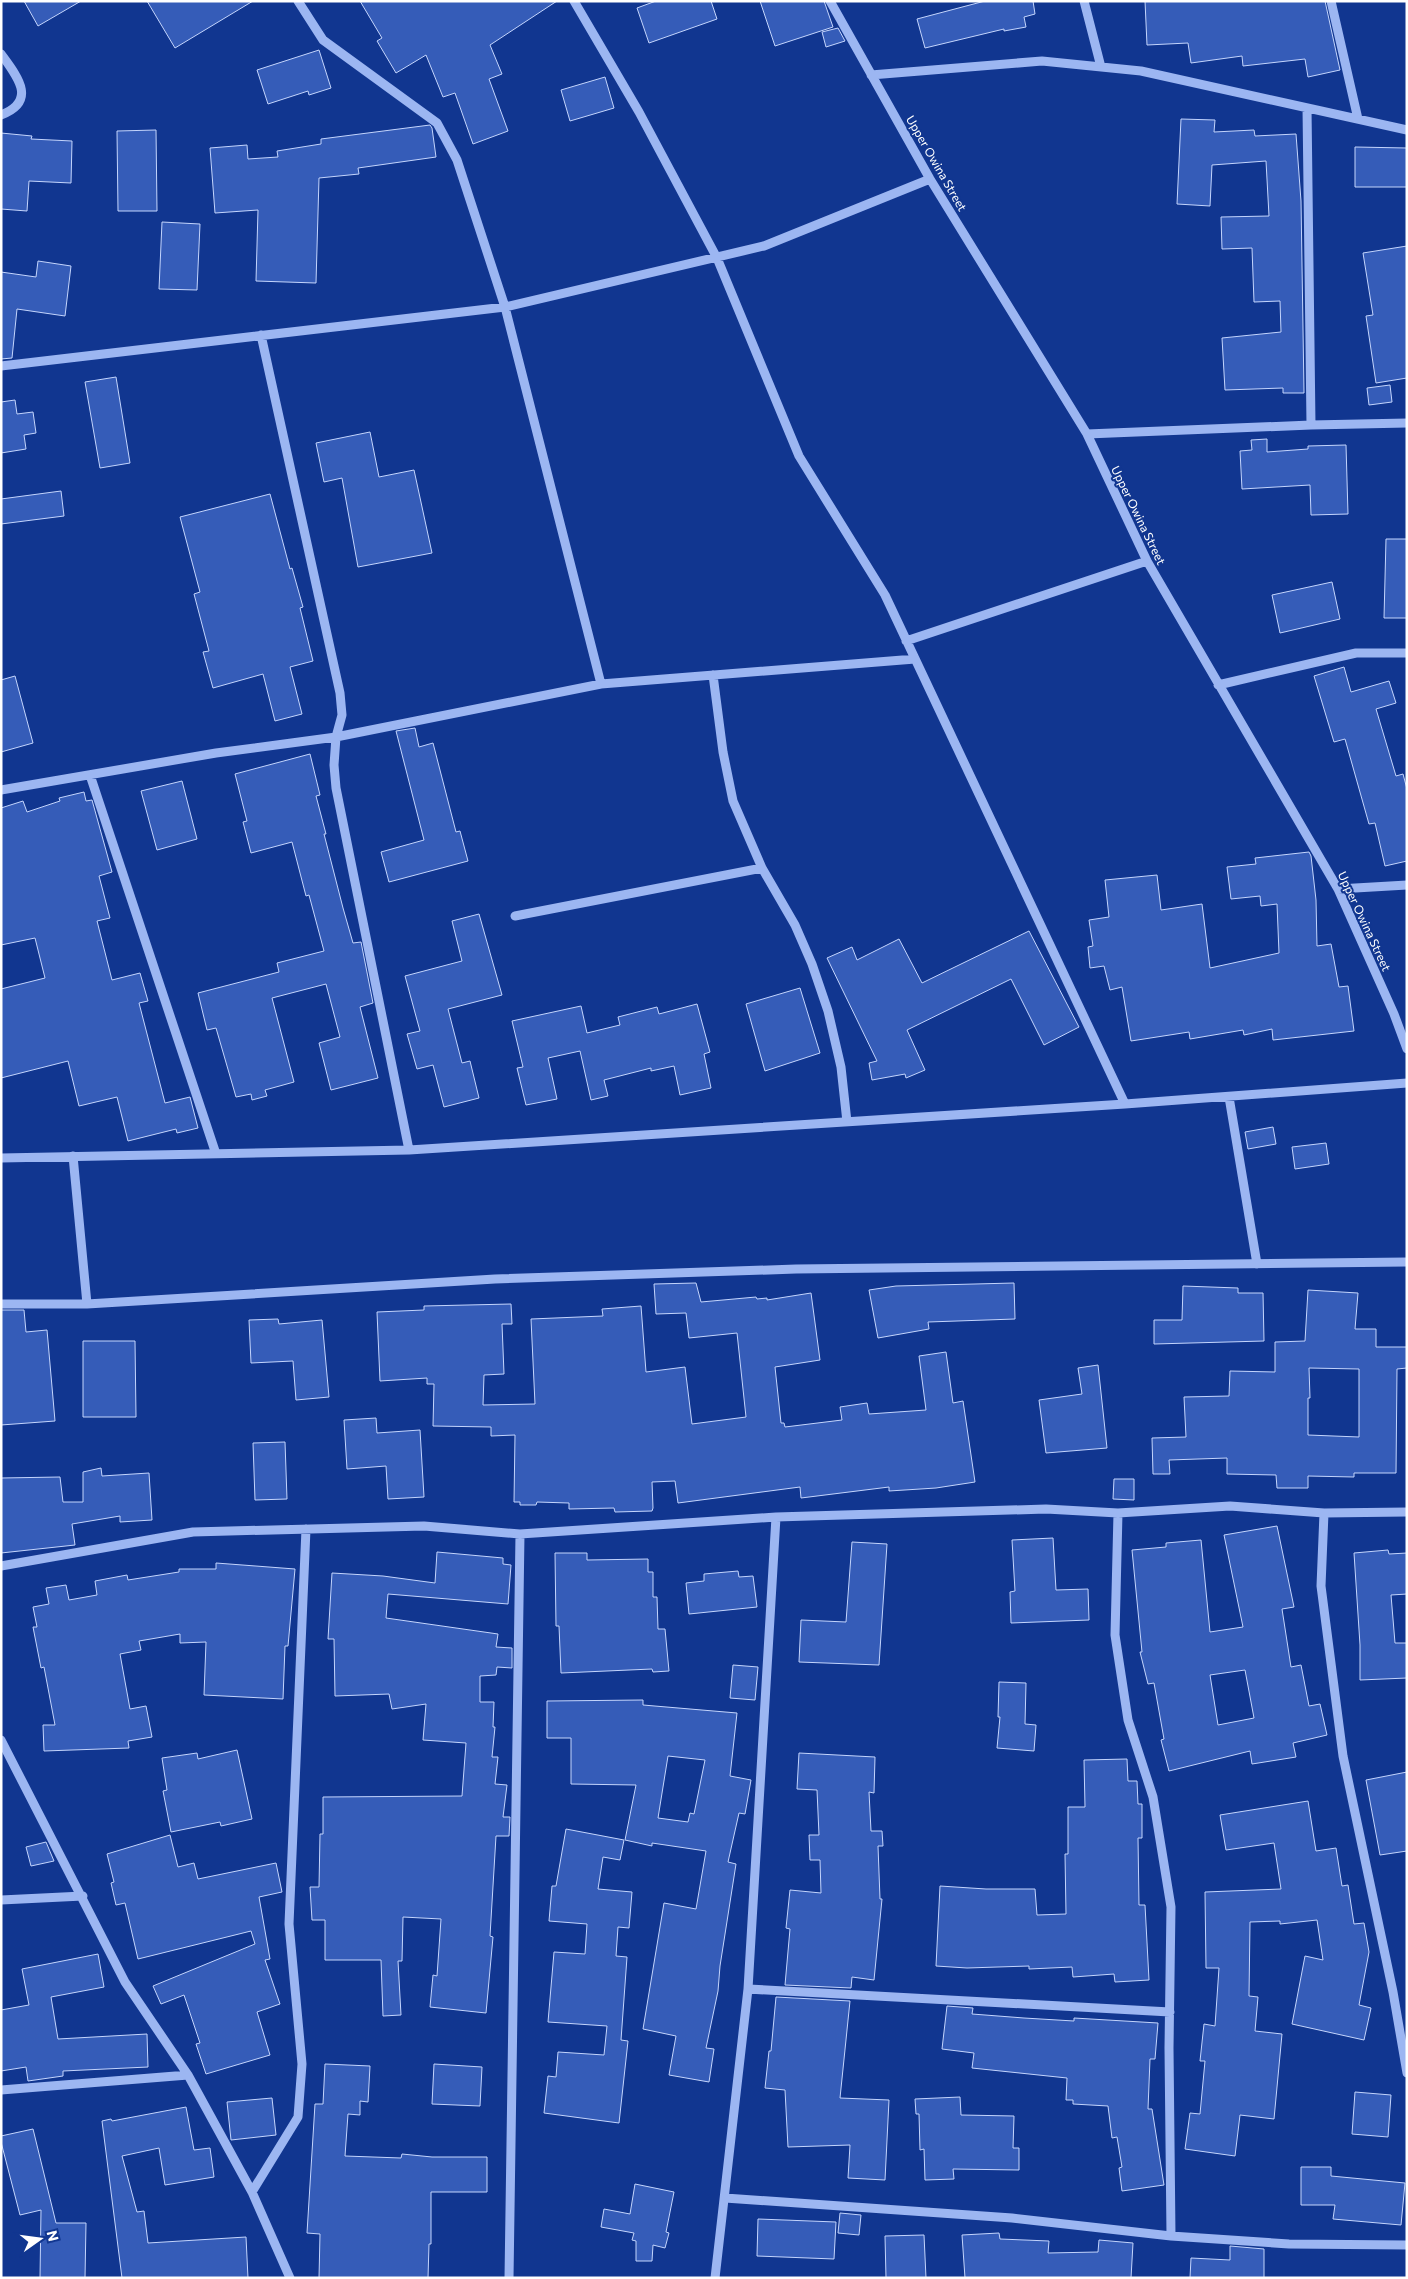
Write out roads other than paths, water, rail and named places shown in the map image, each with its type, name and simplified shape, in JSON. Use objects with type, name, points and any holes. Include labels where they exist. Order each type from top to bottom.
[{"type":"street","points":[[298,1],[323,40],[436,123],[457,160],[505,307],[601,684]]},
{"type":"street","points":[[574,1],[639,112],[716,258],[799,456],[885,595],[1125,1104]]},
{"type":"street","name":"Upper Owina Street","points":[[830,1],[930,178],[1087,434],[1147,561],[1338,889],[1394,1014],[1407,1049]]},
{"type":"street","points":[[1084,1],[1100,67]]},
{"type":"street","points":[[1330,1],[1358,119]]},
{"type":"street","points":[[1,54],[22,83],[21,100],[13,111],[1,115]]},
{"type":"street","points":[[871,75],[1042,61],[1141,71],[1407,130]]},
{"type":"street","points":[[1307,108],[1312,425]]},
{"type":"street","points":[[1,366],[505,307],[764,246],[930,178]]},
{"type":"street","points":[[261,335],[340,693],[342,715],[336,737],[334,765],[336,788],[408,1150]]},
{"type":"street","points":[[1087,434],[1407,423]]},
{"type":"street","points":[[906,641],[1147,561]]},
{"type":"street","points":[[1218,685],[1356,653],[1407,653]]},
{"type":"street","points":[[1,790],[216,753],[336,737],[601,684],[915,659]]},
{"type":"street","points":[[713,675],[723,752],[733,800],[762,868],[795,925],[820,988],[841,1067],[847,1122]]},
{"type":"street","points":[[90,775],[216,1154]]},
{"type":"street","points":[[515,916],[762,868]]},
{"type":"street","points":[[1338,889],[1407,885]]},
{"type":"street","points":[[1,1158],[408,1150],[1125,1104],[1407,1083]]},
{"type":"street","points":[[1229,1096],[1257,1264]]},
{"type":"street","points":[[73,1156],[87,1304]]},
{"type":"street","points":[[1,1304],[87,1304],[495,1278],[796,1269],[1407,1262]]},
{"type":"street","points":[[1,1566],[193,1532],[424,1526],[520,1534],[776,1517],[1046,1509],[1118,1513],[1230,1506],[1324,1513],[1407,1512]]},
{"type":"street","points":[[1118,1513],[1115,1635],[1128,1720],[1153,1797],[1171,1907],[1171,2236]]},
{"type":"street","points":[[1324,1513],[1321,1586],[1343,1756],[1393,1992],[1407,2074]]},
{"type":"street","points":[[715,2278],[748,1989],[776,1517]]},
{"type":"street","points":[[252,2192],[298,2117],[299,2108],[302,2064],[289,1924],[306,1529]]},
{"type":"street","points":[[509,2278],[520,1534]]},
{"type":"street","points":[[1,1740],[83,1896],[125,1982],[188,2075],[252,2192],[290,2278]]},
{"type":"street","points":[[1,1900],[83,1896]]},
{"type":"street","points":[[748,1989],[1170,2012]]},
{"type":"street","points":[[1,2090],[188,2075]]},
{"type":"street","points":[[725,2198],[1012,2218],[1171,2236],[1289,2244],[1407,2245]]}]
